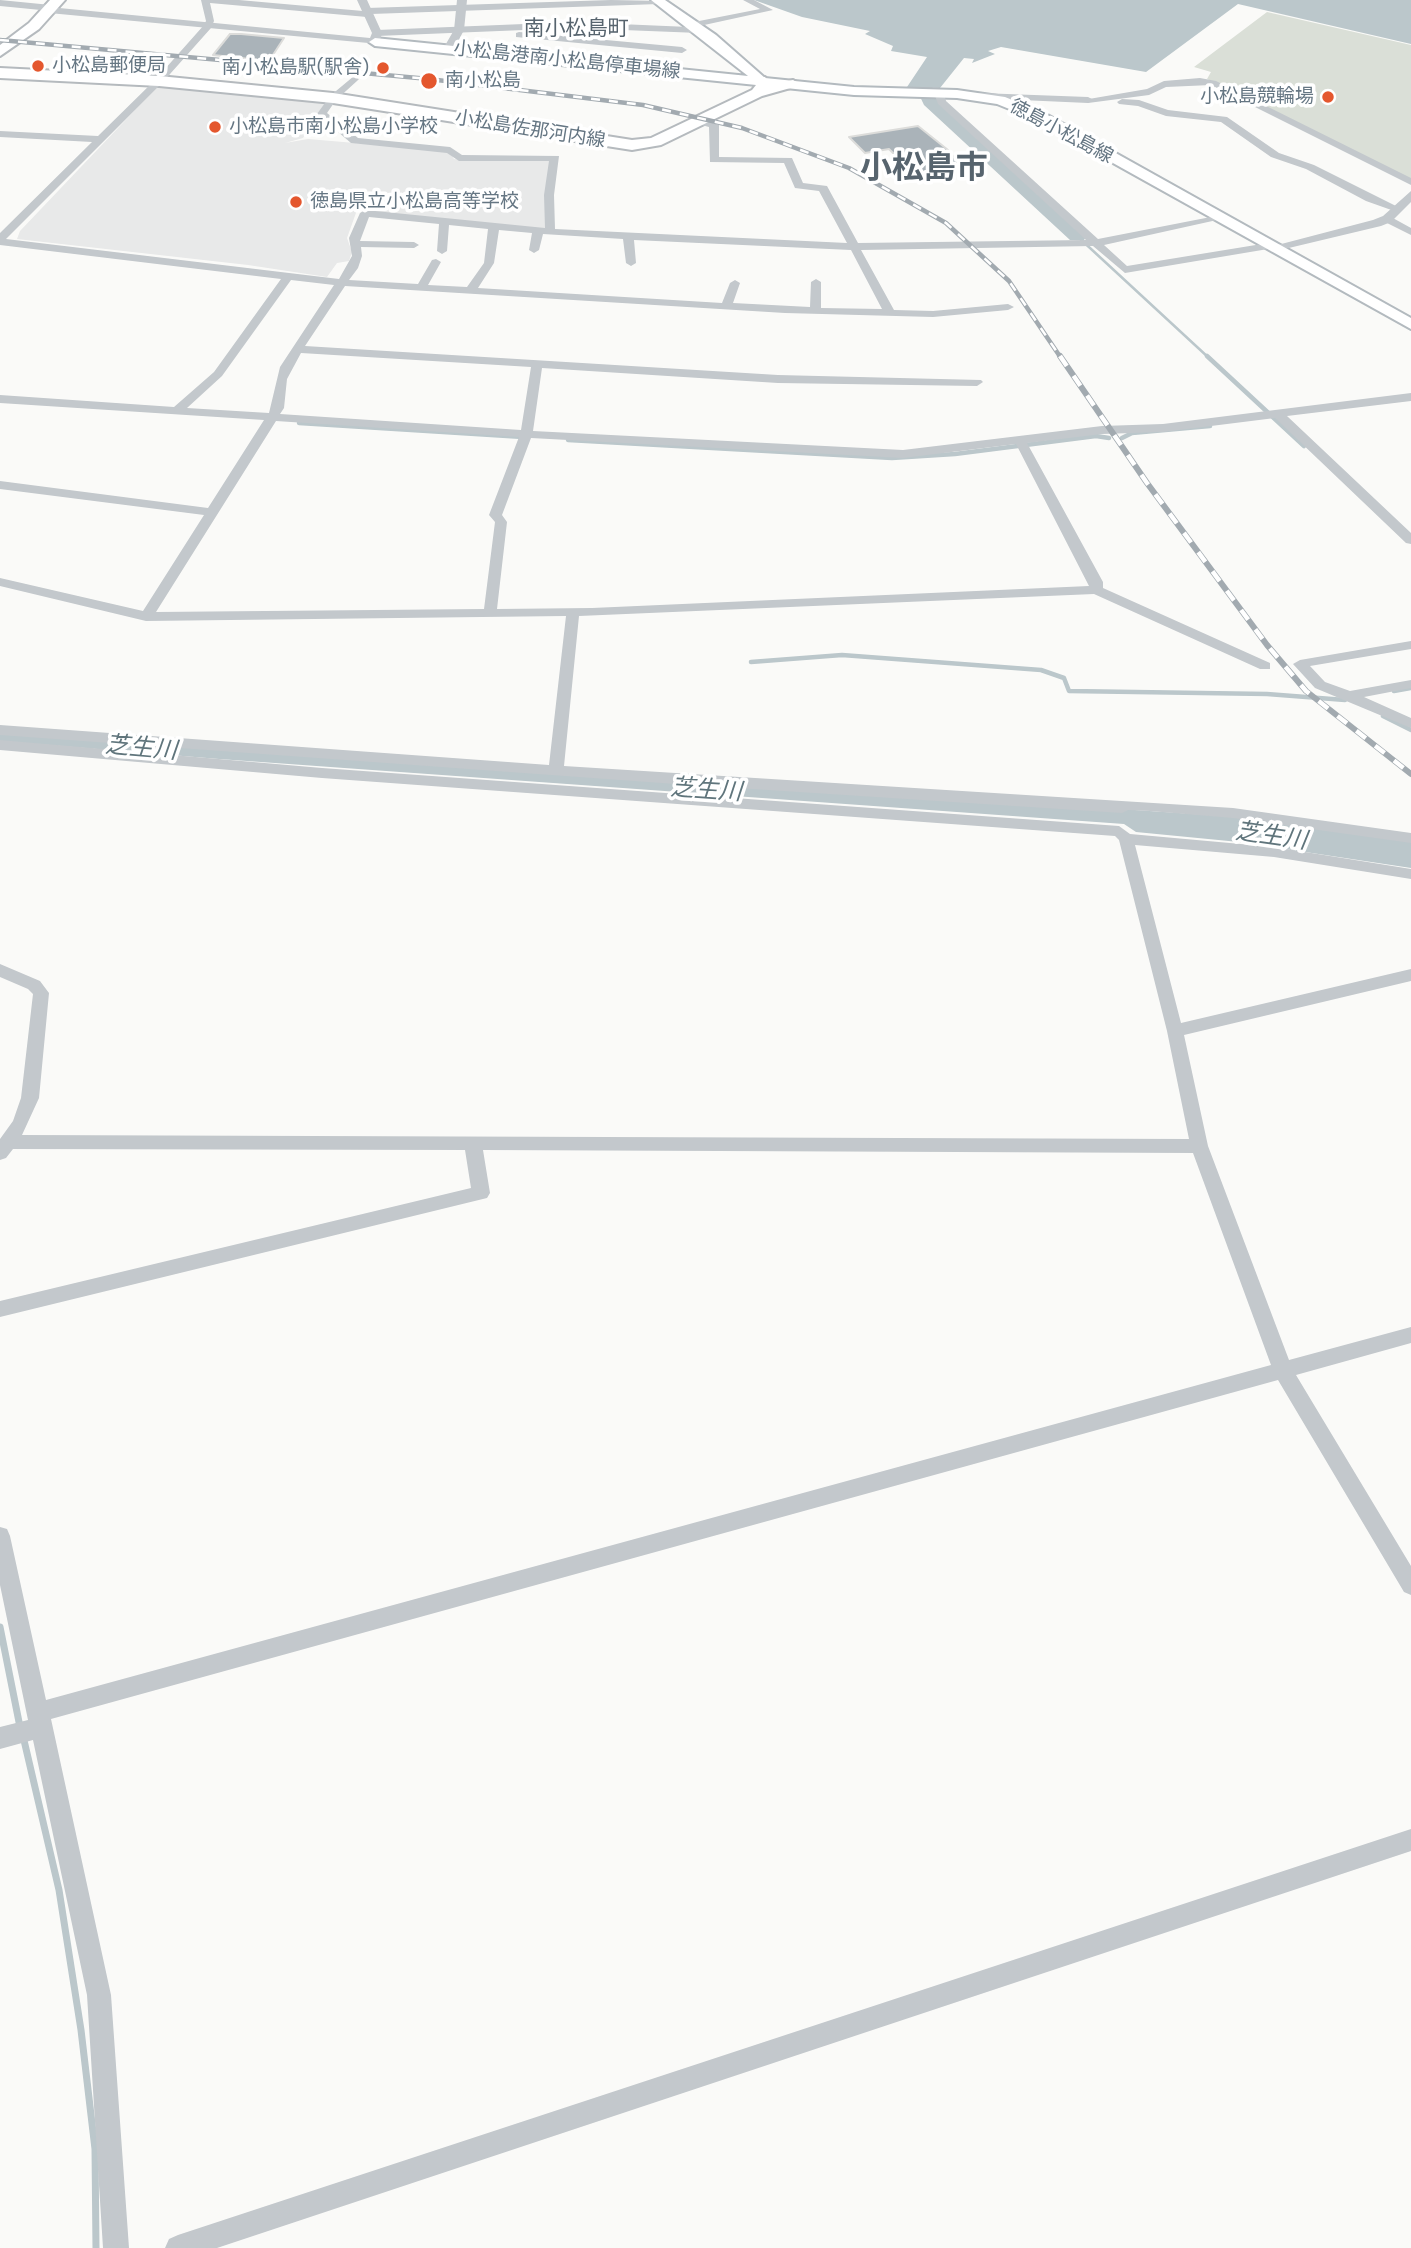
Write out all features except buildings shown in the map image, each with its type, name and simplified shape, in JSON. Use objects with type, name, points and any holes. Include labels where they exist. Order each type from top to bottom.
[{"type":"main road","points":[[658,1],[741,63],[759,87]]},
{"type":"main road","points":[[0,52],[52,6]]},
{"type":"main road","name":"小松島港南小松島停車場線","points":[[376,37],[449,49],[708,75],[759,87]]},
{"type":"main road","points":[[708,75],[734,74],[741,63]]},
{"type":"main road","name":"小松島佐那河内線","points":[[0,74],[159,81],[332,98],[632,145],[655,142],[759,87],[793,85]]},
{"type":"main road","name":"徳島小松島線","points":[[793,85],[980,96],[1014,104],[1411,324]]},
{"type":"street","points":[[0,241],[159,81],[208,26],[207,0],[365,8],[658,1]]},
{"type":"street","points":[[0,2],[208,26],[376,37],[474,29],[601,25],[696,27],[769,10],[747,0]]},
{"type":"street","points":[[580,2],[621,44]]},
{"type":"street","points":[[449,49],[459,30],[462,4]]},
{"type":"street","points":[[365,8],[376,37]]},
{"type":"street","points":[[474,29],[682,50]]},
{"type":"street","points":[[607,65],[621,44]]},
{"type":"street","points":[[354,79],[332,98],[322,114],[355,141],[450,150],[459,158],[555,158],[544,232],[534,250]]},
{"type":"street","points":[[1088,100],[1149,92],[1164,84],[1200,81],[1213,83],[1411,182]]},
{"type":"street","points":[[938,93],[941,102],[1125,270],[1270,247],[1387,219],[1411,195]]},
{"type":"street","points":[[980,96],[1139,103],[1166,113],[1224,118],[1275,155],[1310,167],[1370,199],[1397,209]]},
{"type":"street","points":[[697,121],[714,125],[714,160],[791,162],[799,186],[824,188],[890,313]]},
{"type":"street","points":[[0,134],[100,139]]},
{"type":"street","points":[[146,617],[278,408],[281,380],[297,349],[342,284],[357,256],[354,238],[365,213],[544,232],[856,248],[1093,243],[1220,218]]},
{"type":"street","points":[[1387,219],[1411,232]]},
{"type":"street","points":[[421,288],[439,256],[444,222]]},
{"type":"street","points":[[470,291],[489,263],[494,228]]},
{"type":"street","points":[[628,237],[631,263]]},
{"type":"street","points":[[0,241],[342,284],[815,311],[933,314],[1008,307]]},
{"type":"street","points":[[355,244],[414,245]]},
{"type":"street","points":[[177,411],[218,374],[289,276]]},
{"type":"street","points":[[726,306],[735,282]]},
{"type":"street","points":[[815,311],[816,282]]},
{"type":"street","points":[[297,349],[778,379],[977,382]]},
{"type":"street","points":[[490,613],[501,522],[495,515],[525,437],[537,363]]},
{"type":"street","points":[[0,399],[525,437],[903,454],[1023,444],[1102,430],[1163,428],[1411,397]]},
{"type":"street","points":[[1273,415],[1411,540]]},
{"type":"street","points":[[1023,444],[1096,582],[1096,590]]},
{"type":"street","points":[[0,485],[214,513]]},
{"type":"street","points":[[0,582],[146,617],[573,612],[1096,590],[1265,666]]},
{"type":"street","points":[[556,770],[573,612]]},
{"type":"street","points":[[1411,645],[1300,664],[1321,685],[1411,724]]},
{"type":"street","points":[[1349,695],[1411,684]]},
{"type":"street","points":[[0,730],[1073,805],[1150,806],[1233,813],[1411,838]]},
{"type":"street","points":[[0,745],[322,773],[1119,831],[1126,839],[1175,1031],[1199,1146],[1283,1370],[1411,1585]]},
{"type":"street","points":[[1126,839],[1273,852],[1411,874]]},
{"type":"street","points":[[0,970],[34,985],[41,993],[30,1098],[21,1123],[4,1147]]},
{"type":"street","points":[[1175,1031],[1411,975]]},
{"type":"street","points":[[4,1147],[473,1144],[1199,1146]]},
{"type":"street","points":[[0,1309],[481,1193],[473,1144]]},
{"type":"street","points":[[24,1729],[1411,1335]]},
{"type":"street","points":[[0,1536],[24,1729],[99,1995],[116,2248]]},
{"type":"street","points":[[178,2248],[1411,1840]]},
{"type":"shaded area","name":"小松島競輪場","points":[[1267,12],[1411,45],[1411,179],[1207,79],[1211,72],[1194,67]]},
{"type":"shaded area","name":"徳島県立小松島高等学校","points":[[166,85],[328,100],[303,138],[285,143],[308,139],[449,151],[454,159],[463,160],[552,160],[545,195],[545,229],[357,210],[347,238],[352,252],[349,261],[337,263],[327,277],[248,265],[17,239],[20,231],[137,108],[158,87]]},
{"type":"water","points":[[754,0],[1411,0],[1411,44],[1238,4],[1146,72],[1001,47],[988,51],[995,54],[972,63],[974,59],[964,58],[940,88],[907,87],[927,57],[891,51],[893,46],[865,34],[870,31],[802,17]]},
{"type":"water","name":"芝生川","points":[[0,732],[1237,817],[1411,841],[1411,868],[1239,842],[1136,832],[1124,824],[219,759],[0,741]]},
{"type":"waterway","points":[[924,86],[930,101],[1077,236]]},
{"type":"waterway","points":[[1077,236],[1209,358]]},
{"type":"waterway","points":[[1207,356],[1304,446]]},
{"type":"waterway","points":[[299,423],[523,437]]},
{"type":"waterway","points":[[1122,438],[1132,433],[1210,426]]},
{"type":"waterway","points":[[568,440],[892,458],[955,454],[1096,436],[1109,438]]},
{"type":"waterway","points":[[751,662],[842,655],[1041,670],[1064,678],[1069,691],[1267,694],[1345,700]]},
{"type":"waterway","points":[[1394,691],[1411,688]]},
{"type":"waterway","points":[[1383,716],[1411,730]]},
{"type":"waterway","points":[[0,1627],[20,1727]]},
{"type":"waterway","points":[[23,1736],[59,1890],[81,2030],[95,2149],[96,2248]]},
{"type":"railway","points":[[0,40],[429,79],[643,105],[742,128],[849,168],[946,223],[1009,281],[1061,358]]},
{"type":"railway","points":[[1060,356],[1147,483],[1267,645],[1306,691],[1411,774]]},
{"type":"place","name":"小松島郵便局","points":[[38,66]]},
{"type":"place","name":"南小松島駅(駅舎)","points":[[383,68]]},
{"type":"place","name":"南小松島","points":[[429,81]]},
{"type":"place","name":"小松島競輪場","points":[[1328,97]]},
{"type":"place","name":"小松島市南小松島小学校","points":[[215,127]]},
{"type":"place","name":"徳島県立小松島高等学校","points":[[296,202]]},
{"type":"district","name":"南小松島町","points":[[576,29]]},
{"type":"district","name":"小松島市","points":[[924,170]]}]
